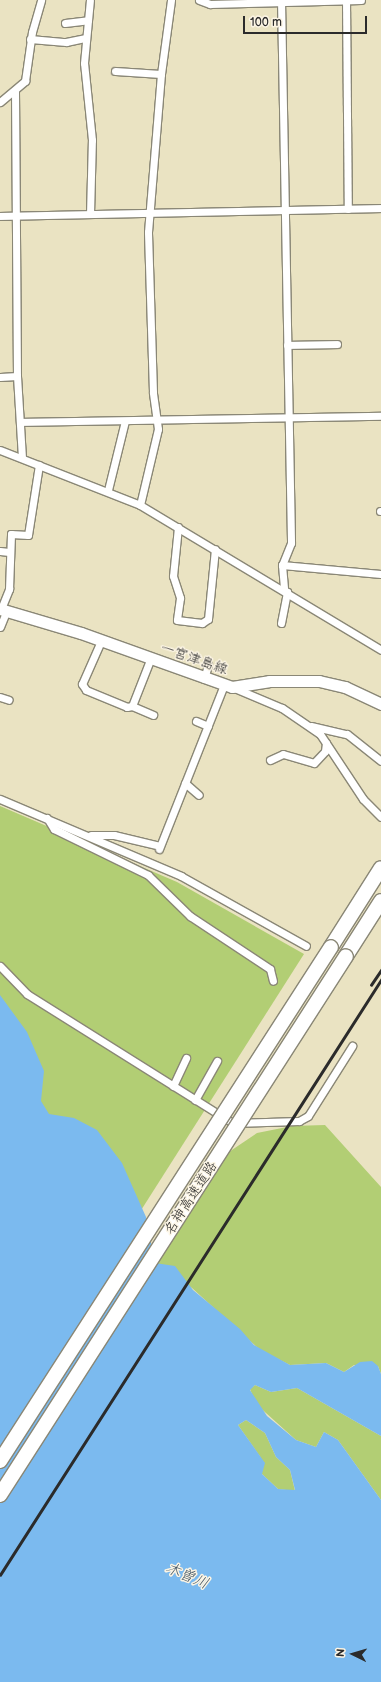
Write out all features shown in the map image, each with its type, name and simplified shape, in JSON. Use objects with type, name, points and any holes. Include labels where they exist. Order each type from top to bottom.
[{"type":"highway","name":"名神高速道路","points":[[0,1461],[381,868]]},
{"type":"highway","name":"名神高速道路","points":[[0,1495],[381,901]]},
{"type":"main road","name":"一宮津島線","points":[[3,610],[101,641],[150,660],[228,686],[268,681],[319,681],[345,687],[381,704]]},
{"type":"street","points":[[0,102],[26,81],[30,39],[41,0]]},
{"type":"street","points":[[90,0],[85,38],[84,80],[92,140],[90,214]]},
{"type":"street","points":[[140,505],[158,429],[150,214],[161,74],[172,0]]},
{"type":"street","points":[[199,0],[210,4],[361,0]]},
{"type":"street","points":[[346,0],[348,209]]},
{"type":"street","points":[[281,1],[291,543],[282,565],[285,591],[281,623]]},
{"type":"street","points":[[65,23],[88,20]]},
{"type":"street","points":[[30,39],[66,42],[85,38]]},
{"type":"street","points":[[115,71],[161,74]]},
{"type":"street","points":[[15,91],[17,376],[22,458]]},
{"type":"street","points":[[0,216],[381,208]]},
{"type":"street","points":[[287,345],[337,344]]},
{"type":"street","points":[[0,377],[17,376]]},
{"type":"street","points":[[20,422],[157,421],[381,416]]},
{"type":"street","points":[[108,490],[126,421]]},
{"type":"street","points":[[0,450],[108,490],[140,505],[381,650]]},
{"type":"street","points":[[0,627],[9,589],[9,552],[11,534],[28,535],[39,464]]},
{"type":"street","points":[[178,527],[173,576],[180,598],[177,620],[202,623],[208,619],[215,549]]},
{"type":"street","points":[[0,551],[9,552]]},
{"type":"street","points":[[282,565],[381,574]]},
{"type":"street","points":[[101,641],[82,684],[86,690],[153,715]]},
{"type":"street","points":[[132,706],[150,660]]},
{"type":"street","points":[[204,679],[208,665]]},
{"type":"street","points":[[91,835],[114,835],[160,848],[208,726],[228,686],[282,708],[311,726],[326,743],[363,799],[381,817]]},
{"type":"street","points":[[0,697],[9,700]]},
{"type":"street","points":[[196,721],[208,726]]},
{"type":"street","points":[[311,726],[347,734],[381,761]]},
{"type":"street","points":[[270,760],[283,754],[314,763],[323,755],[326,743]]},
{"type":"street","points":[[185,783],[199,795]]},
{"type":"street","points":[[0,799],[91,835],[181,876],[306,946]]},
{"type":"street","points":[[46,818],[54,829],[148,875],[190,916],[270,969],[273,981]]},
{"type":"street","points":[[0,966],[27,994],[233,1123],[300,1121],[308,1116],[352,1046]]},
{"type":"street","points":[[173,1086],[186,1058]]},
{"type":"street","points":[[195,1100],[217,1061]]},
{"type":"green space","points":[[0,806],[177,882],[304,954],[138,1215],[47,1122],[0,1013]]},
{"type":"green space","points":[[325,1125],[381,1187],[381,1374],[378,1366],[354,1365],[344,1372],[326,1363],[290,1365],[260,1350],[192,1288],[155,1263],[220,1158],[257,1133],[292,1126]]},
{"type":"green space","points":[[255,1385],[271,1392],[297,1388],[381,1436],[381,1500],[338,1440],[324,1432],[316,1447],[296,1440],[256,1404],[250,1389]]},
{"type":"green space","points":[[246,1420],[265,1433],[276,1457],[290,1470],[295,1491],[278,1489],[262,1474],[261,1458],[238,1425]]},
{"type":"water","name":"木曽川","points":[[0,995],[27,1032],[44,1071],[41,1101],[49,1114],[74,1118],[97,1130],[122,1163],[146,1217],[155,1263],[175,1266],[193,1290],[240,1329],[254,1345],[290,1365],[326,1363],[344,1372],[360,1362],[372,1361],[378,1366],[381,1374],[381,1436],[297,1388],[271,1392],[255,1385],[250,1390],[267,1416],[296,1440],[316,1447],[324,1432],[338,1440],[381,1500],[381,1682],[0,1682]],"holes":[[[246,1420],[265,1433],[276,1457],[290,1470],[295,1490],[278,1489],[262,1474],[265,1463],[238,1425]]]},
{"type":"railway","points":[[371,985],[381,970]]},
{"type":"railway","points":[[0,1575],[381,980]]}]
